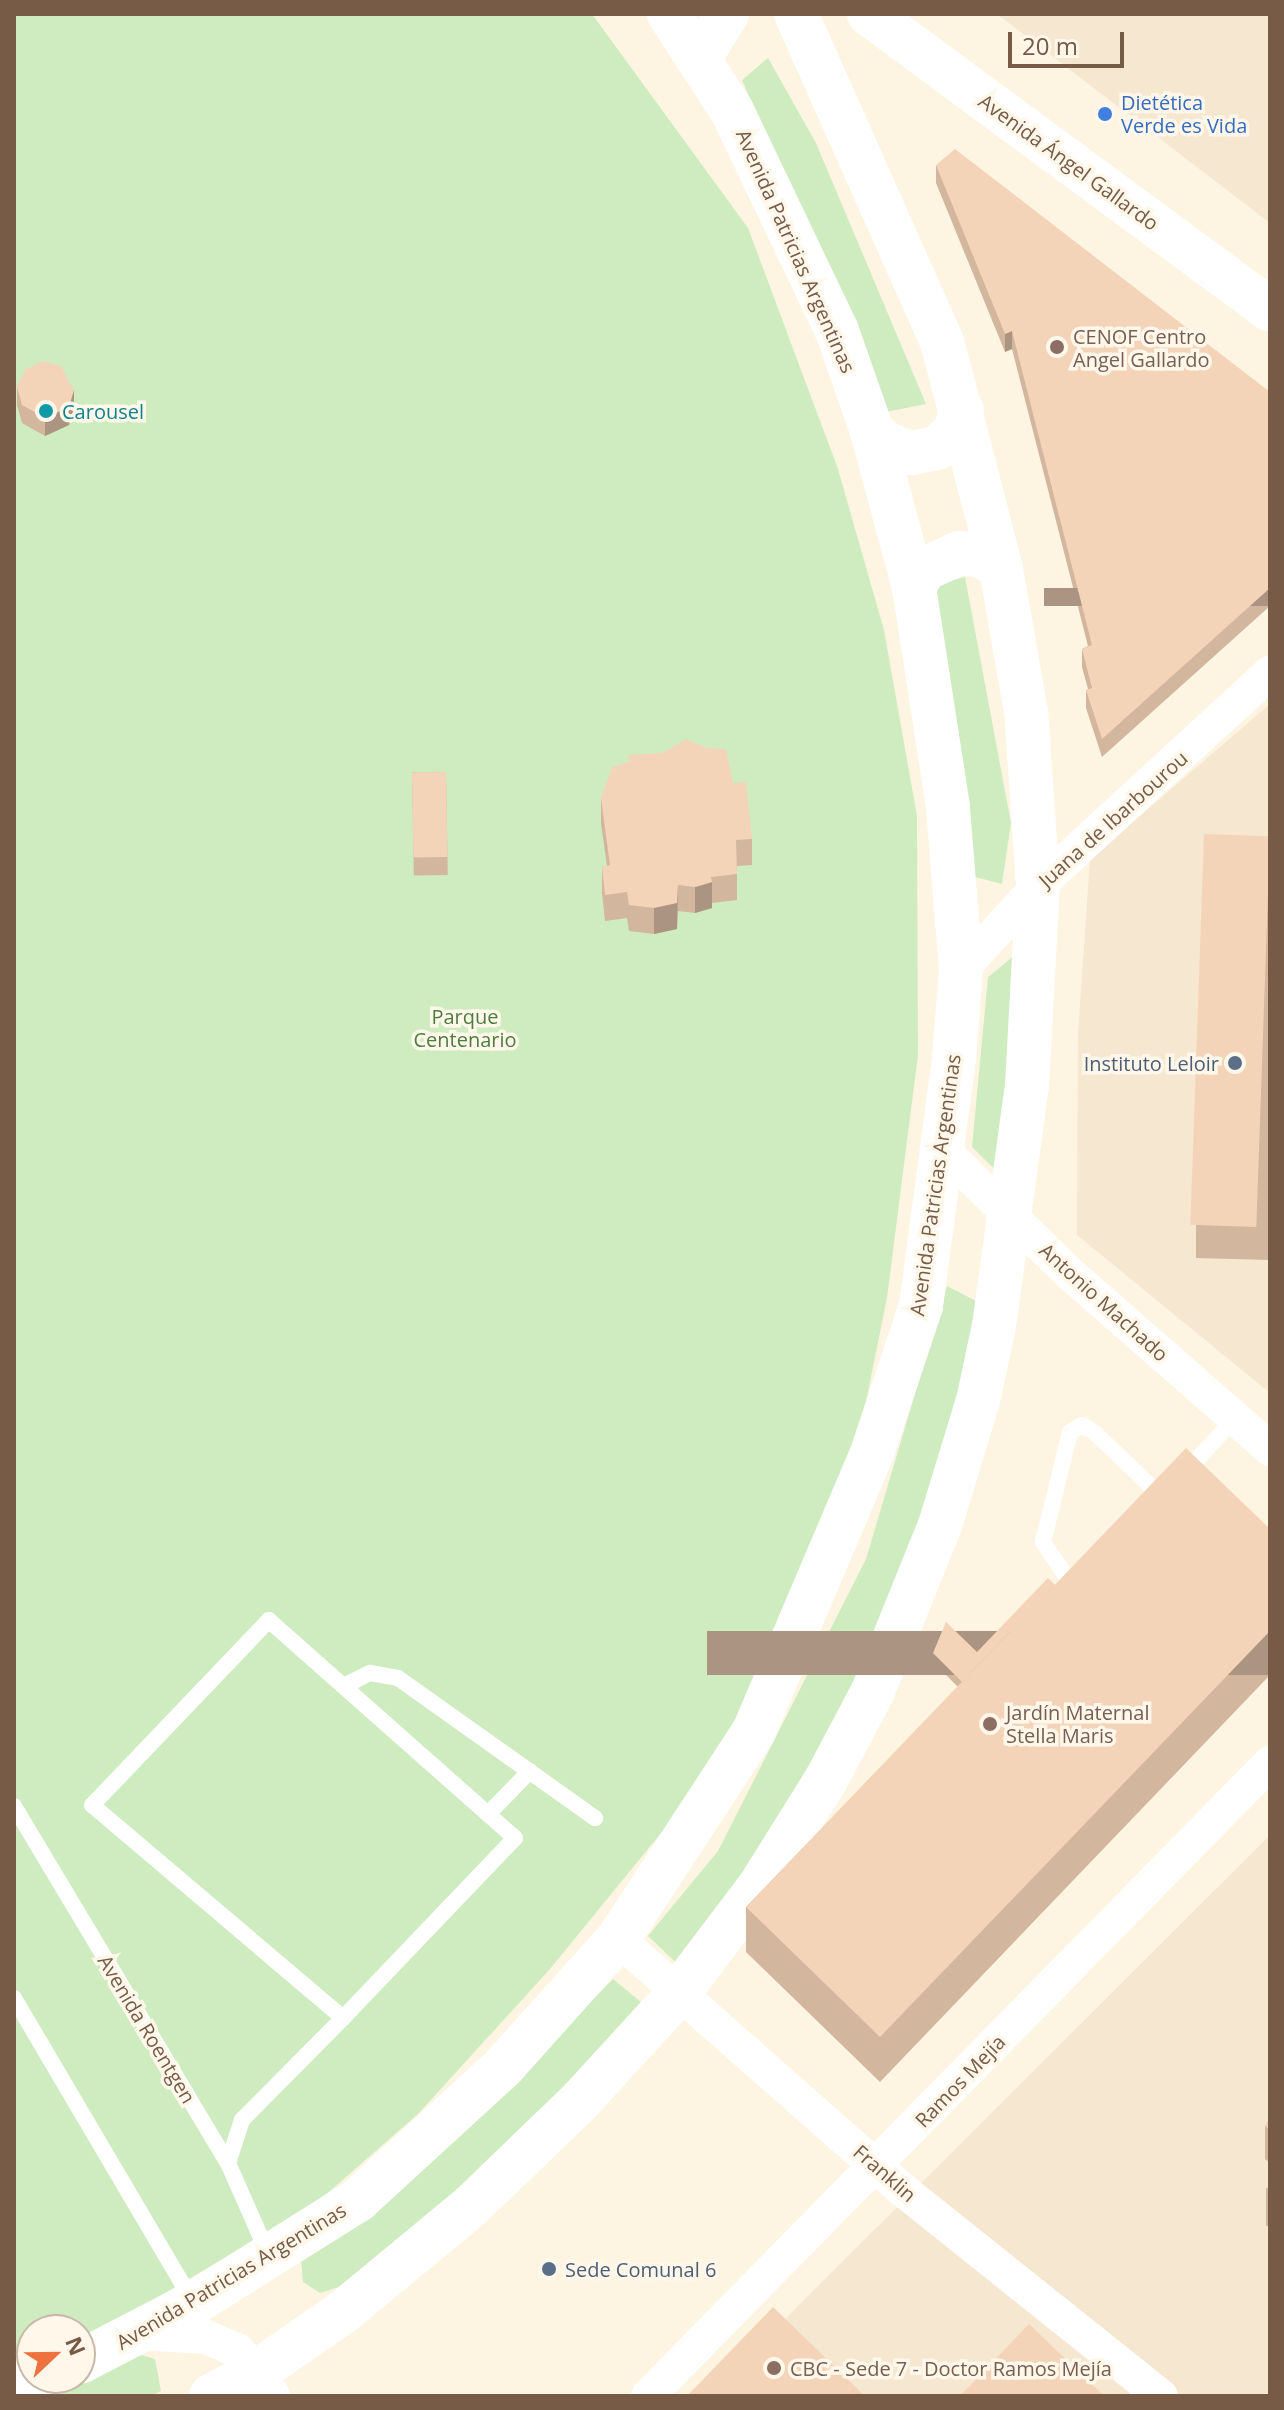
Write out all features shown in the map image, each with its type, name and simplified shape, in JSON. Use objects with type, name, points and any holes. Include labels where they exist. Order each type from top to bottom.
[{"type":"main road","name":"Avenida Patricias Argentinas","points":[[96,2354],[194,2303],[358,2200],[428,2140],[618,1939],[754,1731],[788,1660],[873,1450],[921,1306],[943,1150],[961,970],[948,807],[914,587],[872,431],[837,331],[701,56],[669,14]]},
{"type":"main road","points":[[701,56],[727,14]]},
{"type":"main road","points":[[211,2396],[266,2384],[343,2312],[471,2206],[580,2101],[677,1995],[759,1887],[820,1790],[896,1641],[978,1401],[1011,1217],[1027,1086],[1038,886],[1026,712],[1001,569],[962,410],[920,285],[819,74],[796,14]]},
{"type":"main road","name":"Avenida Ángel Gallardo","points":[[869,14],[1270,310]]},
{"type":"main road","points":[[872,431],[887,444],[911,453],[937,448],[955,431],[962,410]]},
{"type":"main road","points":[[914,587],[925,569],[960,553],[982,556],[1001,569]]},
{"type":"street","name":"Juana de Ibarbourou","points":[[961,970],[1038,886],[1270,673]]},
{"type":"street","name":"Antonio Machado","points":[[943,1150],[1011,1217],[1270,1449]]},
{"type":"street","name":"Ramos Mejía","points":[[648,2396],[877,2167],[1270,1763]]},
{"type":"street","name":"Franklin","points":[[618,1939],[677,1995],[877,2167],[1161,2396]]},
{"type":"street","points":[[141,2333],[206,2337],[237,2350],[266,2384]]},
{"type":"lane","points":[[1092,1572],[1082,1583],[1066,1576],[1043,1542],[1070,1432],[1082,1425],[1095,1433],[1157,1503],[1234,1419]]},
{"type":"lane","points":[[228,2163],[242,2120],[343,2018],[515,1838],[269,1620],[92,1805],[343,2018]]},
{"type":"lane","points":[[344,1686],[370,1673],[398,1678],[595,1818]]},
{"type":"lane","points":[[488,1814],[530,1771]]},
{"type":"lane","name":"Avenida Roentgen","points":[[14,1806],[228,2163],[269,2257]]},
{"type":"lane","points":[[14,1998],[194,2303]]},
{"type":"shaded area","points":[[997,14],[1270,14],[1270,223]]},
{"type":"shaded area","points":[[1270,704],[1270,1393],[1077,1235],[1078,1034],[1090,859]]},
{"type":"shaded area","points":[[1270,1835],[1270,2396],[708,2396]]},
{"type":"green space","name":"Parque Centenario","points":[[14,14],[592,14],[748,228],[838,469],[884,630],[917,816],[918,1055],[887,1298],[856,1451],[728,1751],[550,1969],[418,2114],[314,2205],[101,2331],[96,2333],[96,2314],[16,2314],[14,2360]]},
{"type":"green space","points":[[768,58],[816,143],[926,404],[886,412],[742,80]]},
{"type":"green space","points":[[965,577],[1011,823],[1002,884],[975,877],[929,587]]},
{"type":"green space","points":[[1021,950],[1013,1187],[972,1147],[988,977]]},
{"type":"green space","points":[[947,1286],[982,1304],[912,1564],[767,1854],[687,1973],[648,1936],[718,1851],[866,1559]]},
{"type":"green space","points":[[613,1979],[642,2003],[549,2108],[470,2181],[339,2287],[320,2293],[303,2282],[301,2260],[538,2055]]},
{"type":"green space","points":[[141,2355],[155,2359],[161,2391],[150,2396],[45,2396],[96,2394],[96,2374]]},
{"type":"building","points":[[955,149],[1270,392],[1270,588],[1102,739],[1086,690],[1092,688],[1082,649],[1092,645],[1012,331],[1005,334],[936,165]]},
{"type":"building","points":[[43,361],[61,366],[74,390],[69,407],[45,418],[22,405],[17,387],[25,370]]},
{"type":"building","points":[[687,739],[706,748],[726,749],[733,783],[746,782],[752,839],[736,840],[737,874],[711,877],[712,882],[695,887],[678,885],[677,903],[654,908],[629,905],[627,892],[605,895],[602,867],[610,865],[601,798],[612,767],[629,762],[628,755],[662,753]]},
{"type":"building","points":[[446,772],[447,857],[413,858],[412,773]]},
{"type":"building","name":"Instituto Leloir","points":[[1204,834],[1270,836],[1256,1227],[1190,1225]]},
{"type":"building","points":[[1186,1448],[1270,1529],[1270,1631],[880,2037],[746,1907]]},
{"type":"building","points":[[1048,1578],[1055,1585],[962,1682],[933,1653],[946,1622],[977,1652]]},
{"type":"building","points":[[773,2307],[865,2396],[687,2396]]},
{"type":"building","points":[[1029,2324],[1104,2396],[960,2396]]},
{"type":"place","name":"Dietética Verde es Vida","points":[[1105,114]]},
{"type":"place","name":"CENOF Centro Angel Gallardo","points":[[1057,347]]},
{"type":"place","name":"Carousel","points":[[46,411]]},
{"type":"place","name":"Instituto Leloir","points":[[1235,1063]]},
{"type":"place","name":"Jardín Maternal Stella Maris","points":[[990,1724]]},
{"type":"place","name":"Sede Comunal 6","points":[[549,2269]]},
{"type":"place","name":"CBC - Sede 7 - Doctor Ramos Mejía","points":[[774,2368]]}]
